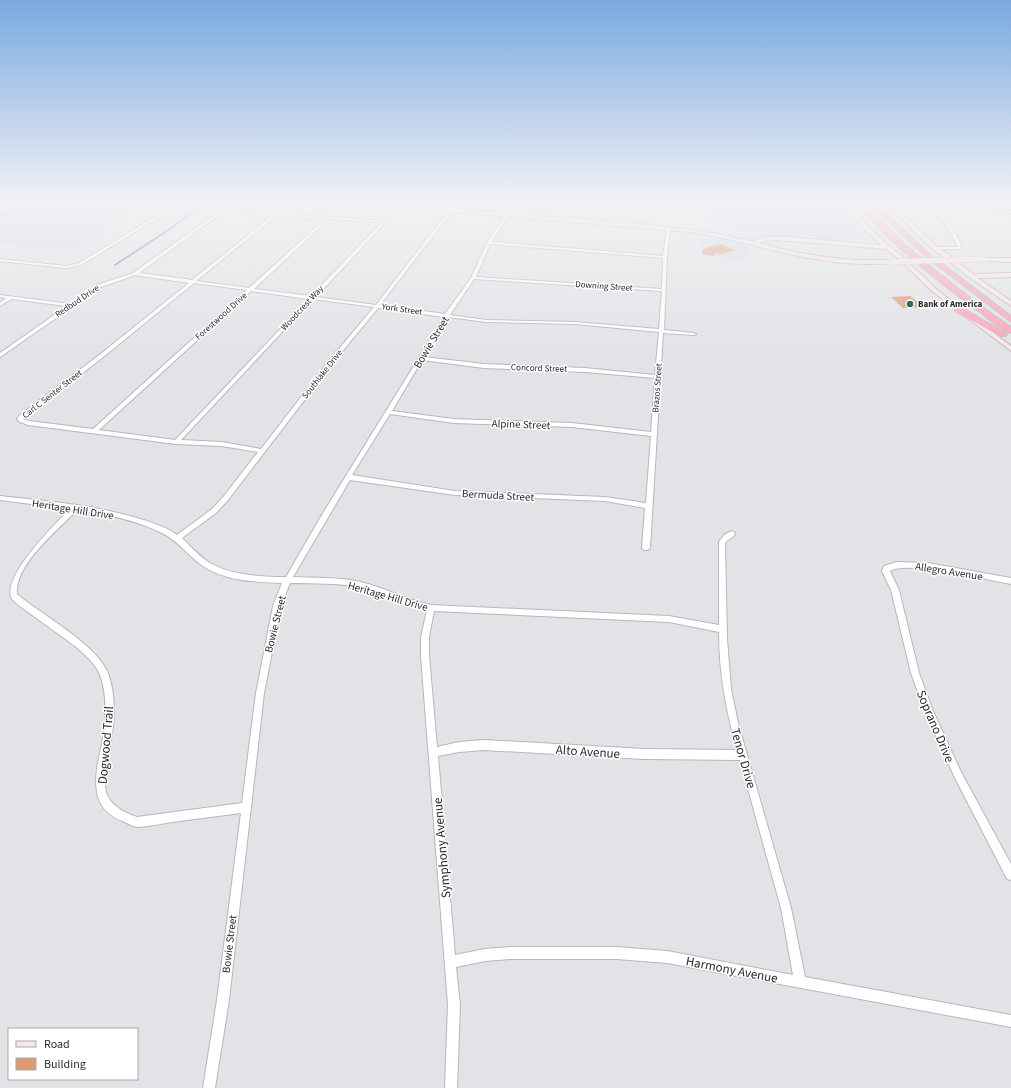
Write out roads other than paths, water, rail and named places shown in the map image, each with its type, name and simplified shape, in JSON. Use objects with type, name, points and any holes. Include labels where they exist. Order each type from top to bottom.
[{"type":"highway","points":[[909,252],[957,291],[1011,331]]},
{"type":"highway","points":[[924,252],[1011,320]]},
{"type":"highway","points":[[958,309],[1011,338]]},
{"type":"main road","points":[[789,252],[820,260],[852,263],[983,259],[1011,260]]},
{"type":"main road","points":[[892,252],[958,309],[1011,349]]},
{"type":"main road","points":[[940,252],[1011,304]]},
{"type":"main road","points":[[971,276],[1011,275]]},
{"type":"street","points":[[0,260],[66,267],[80,264],[100,252]]},
{"type":"street","name":"Redbud Drive","points":[[0,355],[99,286],[135,274],[166,252]]},
{"type":"street","name":"Carl C Senter Street","points":[[229,252],[100,357],[20,419],[28,423],[94,432],[176,442],[222,444],[262,451]]},
{"type":"street","name":"Forestwood Drive","points":[[94,432],[292,252]]},
{"type":"street","name":"Woodcrest Way","points":[[176,442],[356,252]]},
{"type":"street","name":"Southlake Drive","points":[[177,538],[214,511],[419,252]]},
{"type":"street","name":"Bowie Street","points":[[209,1088],[223,1000],[266,658],[276,606],[287,581],[348,477],[447,315],[473,278],[485,252]]},
{"type":"street","points":[[599,252],[665,257]]},
{"type":"street","name":"Brazos Street","points":[[646,548],[666,252]]},
{"type":"street","name":"York Street","points":[[135,274],[499,322],[575,323],[694,334]]},
{"type":"street","name":"Downing Street","points":[[473,278],[664,290]]},
{"type":"street","points":[[0,296],[71,305]]},
{"type":"street","points":[[0,305],[11,297]]},
{"type":"street","name":"Concord Street","points":[[421,358],[484,366],[585,370],[658,377]]},
{"type":"street","name":"Alpine Street","points":[[389,412],[454,421],[572,425],[654,434]]},
{"type":"street","name":"Bermuda Street","points":[[348,477],[455,493],[605,499],[648,506]]},
{"type":"street","name":"Heritage Hill Drive","points":[[0,498],[75,508],[138,520],[172,534],[200,560],[214,569],[234,575],[287,581],[351,584],[366,587],[413,605],[431,608],[669,619],[722,629]]},
{"type":"street","name":"Dogwood Trail","points":[[75,508],[32,552],[18,572],[13,584],[14,596],[83,649],[97,662],[103,673],[110,709],[108,733],[101,764],[99,782],[109,808],[123,818],[137,822],[246,808]]},
{"type":"street","name":"Tenor Drive","points":[[732,534],[722,542],[722,629],[727,689],[732,717],[786,908],[800,982]]},
{"type":"street","name":"Allegro Avenue","points":[[887,568],[892,566],[924,566],[1011,581]]},
{"type":"street","name":"Soprano Drive","points":[[887,568],[887,573],[895,590],[915,672],[929,712],[954,768],[1011,875]]},
{"type":"street","name":"Symphony Avenue","points":[[431,608],[425,646],[451,962],[454,1022],[451,1088]]},
{"type":"street","name":"Alto Avenue","points":[[433,752],[484,745],[641,755],[743,755]]},
{"type":"street","name":"Harmony Avenue","points":[[451,962],[510,953],[617,953],[668,957],[1011,1021]]},
{"type":"waterway","points":[[115,265],[135,252]]},
{"type":"place","name":"Bank of America","points":[[910,304]]}]
